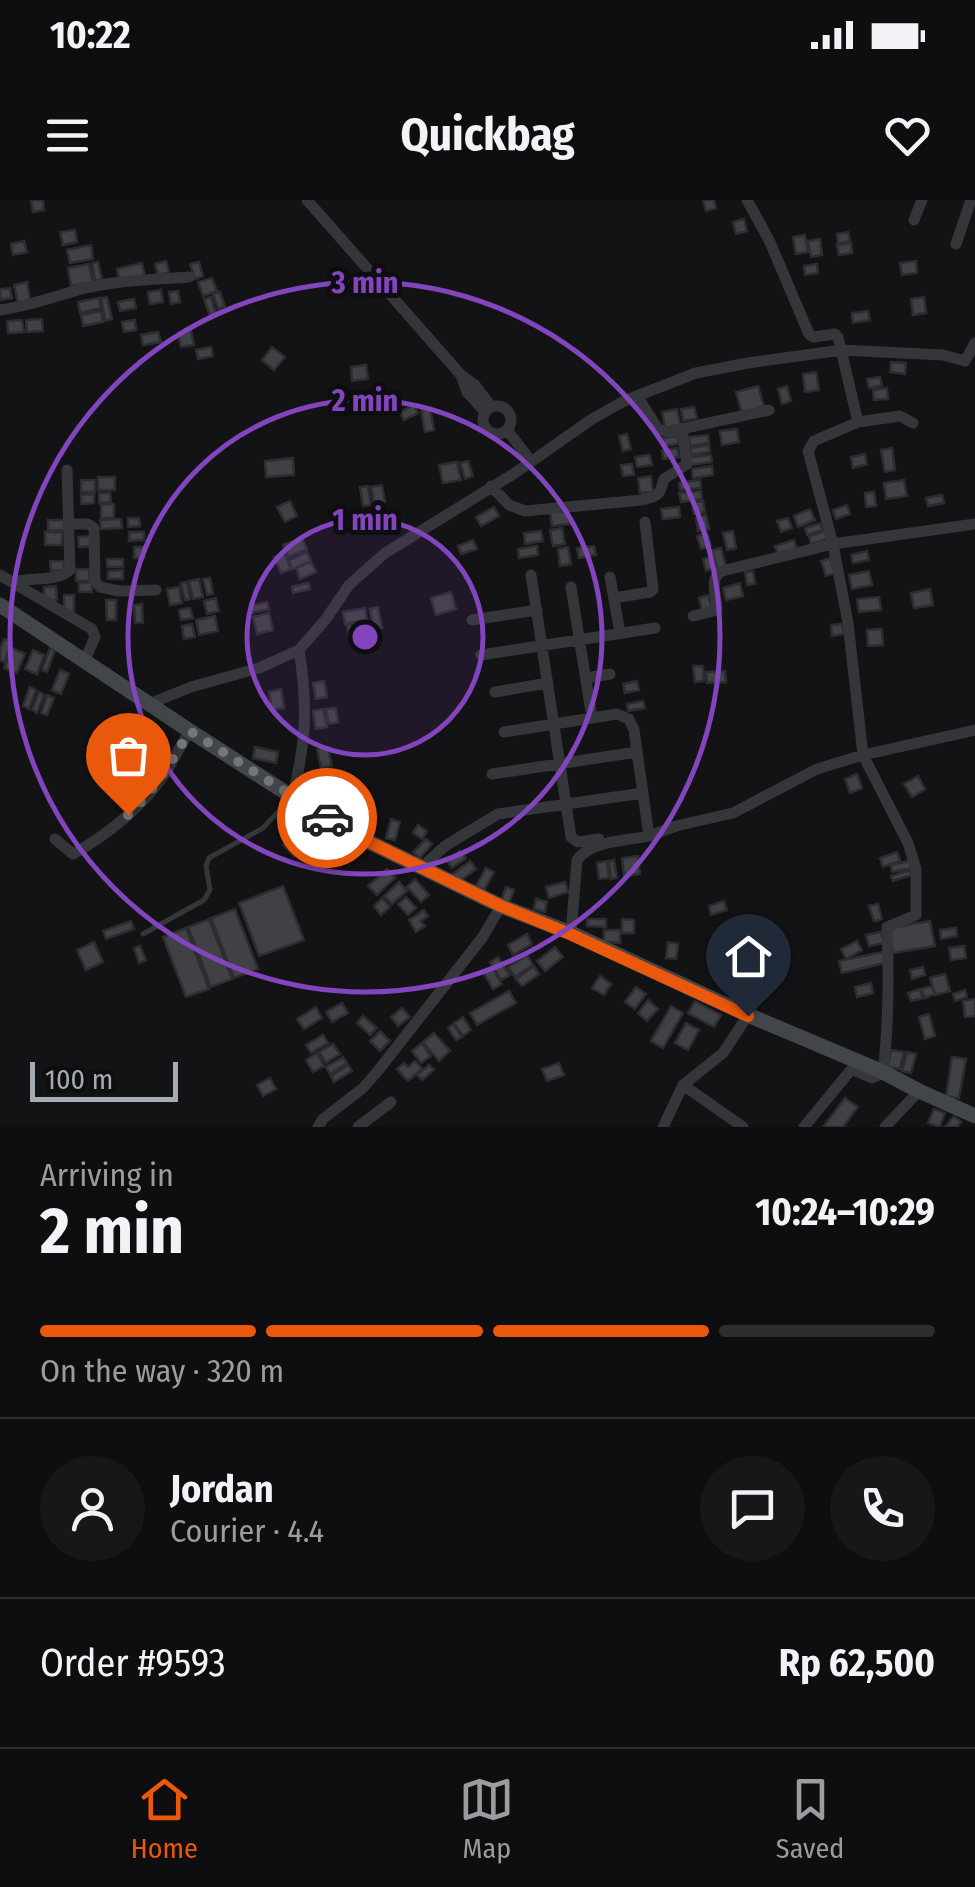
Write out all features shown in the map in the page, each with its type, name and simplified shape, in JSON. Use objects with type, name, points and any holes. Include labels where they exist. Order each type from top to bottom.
[{"type":"street","points":[[307,200],[460,375],[475,384],[488,409]]},
{"type":"street","points":[[747,200],[769,240],[809,334],[838,337],[858,422]]},
{"type":"street","points":[[914,220],[922,200]]},
{"type":"street","points":[[956,244],[972,200]]},
{"type":"street","points":[[0,310],[87,288],[189,277]]},
{"type":"street","points":[[149,704],[259,668],[299,650],[350,585],[385,553],[592,419],[637,396],[696,374],[842,350],[943,356],[965,361],[975,342]]},
{"type":"street","points":[[637,396],[662,432],[768,410]]},
{"type":"street","points":[[488,409],[506,409],[511,416],[507,430],[491,434],[484,428],[482,420],[488,409]]},
{"type":"street","points":[[804,1127],[850,1071],[872,1078],[884,1072],[888,1035],[887,927],[916,915],[916,869],[908,843],[863,755],[848,622],[833,544],[808,451],[814,441],[858,422],[900,416],[914,423]]},
{"type":"street","points":[[492,486],[508,506],[526,511],[658,496],[664,479],[687,464],[682,429]]},
{"type":"street","points":[[507,430],[531,462]]},
{"type":"street","points":[[13,582],[60,577],[71,567],[67,470]]},
{"type":"street","points":[[614,598],[653,589],[645,522]]},
{"type":"street","points":[[69,524],[88,524],[94,528],[95,580],[100,588],[156,590]]},
{"type":"street","points":[[693,616],[717,610],[717,574],[833,544],[975,524]]},
{"type":"street","points":[[0,575],[92,630],[95,637],[85,660]]},
{"type":"street","points":[[532,575],[571,837],[578,842],[648,833]]},
{"type":"street","points":[[610,577],[620,633]]},
{"type":"street","points":[[571,587],[592,718]]},
{"type":"street","points":[[0,605],[336,824],[501,906],[884,1072],[918,1092],[975,1116]]},
{"type":"street","points":[[472,620],[537,610]]},
{"type":"street","points":[[481,655],[655,628]]},
{"type":"street","points":[[292,796],[306,728],[299,650]]},
{"type":"street","points":[[586,678],[610,674]]},
{"type":"street","points":[[495,692],[548,682]]},
{"type":"street","points":[[504,732],[624,715],[634,730],[648,833]]},
{"type":"street","points":[[570,934],[577,860],[588,848],[733,813],[808,772],[863,755],[975,730]]},
{"type":"street","points":[[55,839],[73,854],[128,815],[149,795],[190,731]]},
{"type":"street","points":[[492,774],[637,752]]},
{"type":"street","points":[[422,867],[445,846],[498,814],[643,792]]},
{"type":"street","points":[[318,1127],[377,1072],[482,938],[501,906]]},
{"type":"street","points":[[663,1127],[683,1085],[723,1053],[748,1016]]},
{"type":"street","points":[[683,1085],[743,1127]]},
{"type":"street","points":[[885,1127],[918,1092]]},
{"type":"street","points":[[358,1127],[391,1102]]},
{"type":"lane","points":[[142,934],[204,900],[210,890],[206,866],[210,858],[263,828],[292,796]]},
{"type":"building","points":[[31,200],[43,200],[44,210],[33,212]]},
{"type":"building","points":[[703,200],[714,200],[716,208],[706,211]]},
{"type":"building","points":[[744,219],[747,231],[736,234],[733,222]]},
{"type":"building","points":[[75,230],[77,242],[63,245],[60,232]]},
{"type":"building","points":[[848,232],[850,241],[838,244],[837,234]]},
{"type":"building","points":[[805,235],[808,252],[796,254],[793,237]]},
{"type":"building","points":[[820,239],[822,255],[811,257],[808,241]]},
{"type":"building","points":[[24,241],[27,252],[13,255],[11,244]]},
{"type":"building","points":[[851,243],[852,253],[839,255],[837,245]]},
{"type":"building","points":[[91,245],[93,259],[70,263],[67,250]]},
{"type":"building","points":[[166,261],[169,272],[158,275],[155,264]]},
{"type":"building","points":[[916,261],[917,273],[902,275],[900,263]]},
{"type":"building","points":[[98,262],[102,279],[95,281],[92,263]]},
{"type":"building","points":[[199,262],[203,276],[195,279],[190,264]]},
{"type":"building","points":[[142,263],[145,276],[120,282],[117,269]]},
{"type":"building","points":[[89,264],[93,282],[71,286],[68,268]]},
{"type":"building","points":[[817,264],[818,273],[805,275],[804,266]]},
{"type":"building","points":[[212,278],[217,291],[203,296],[198,282]]},
{"type":"building","points":[[27,282],[30,300],[18,303],[14,285]]},
{"type":"building","points":[[10,288],[12,298],[0,300],[0,289]]},
{"type":"building","points":[[161,290],[163,302],[150,304],[148,292]]},
{"type":"building","points":[[178,291],[180,302],[171,304],[169,292]]},
{"type":"building","points":[[220,292],[225,307],[218,309],[213,294]]},
{"type":"building","points":[[107,297],[112,319],[105,321],[101,298]]},
{"type":"building","points":[[211,297],[216,313],[210,316],[204,299]]},
{"type":"building","points":[[924,297],[926,313],[913,315],[911,299]]},
{"type":"building","points":[[99,298],[101,308],[80,313],[78,302]]},
{"type":"building","points":[[134,299],[136,308],[120,311],[118,302]]},
{"type":"building","points":[[101,311],[103,322],[83,326],[81,315]]},
{"type":"building","points":[[868,311],[870,320],[853,323],[852,313]]},
{"type":"building","points":[[42,319],[43,331],[27,332],[26,320]]},
{"type":"building","points":[[22,320],[24,332],[8,333],[7,321]]},
{"type":"building","points":[[135,320],[136,330],[124,332],[122,322]]},
{"type":"building","points":[[191,330],[194,345],[181,347],[178,333]]},
{"type":"building","points":[[158,332],[161,342],[143,345],[141,335]]},
{"type":"building","points":[[211,347],[213,356],[198,359],[196,350]]},
{"type":"building","points":[[272,347],[285,357],[274,370],[262,360]]},
{"type":"building","points":[[891,362],[906,363],[905,374],[890,372]]},
{"type":"building","points":[[366,365],[368,379],[352,381],[351,367]]},
{"type":"building","points":[[816,372],[819,390],[805,392],[803,374]]},
{"type":"building","points":[[880,377],[882,386],[869,388],[867,379]]},
{"type":"building","points":[[758,386],[764,406],[742,413],[736,392]]},
{"type":"building","points":[[787,386],[791,401],[782,404],[778,389]]},
{"type":"building","points":[[887,388],[888,399],[874,400],[873,390]]},
{"type":"building","points":[[414,405],[418,413],[404,420],[400,412]]},
{"type":"building","points":[[694,407],[697,418],[683,421],[681,409]]},
{"type":"building","points":[[430,408],[434,430],[425,432],[421,410]]},
{"type":"building","points":[[677,409],[680,424],[665,428],[662,412]]},
{"type":"building","points":[[737,429],[739,442],[722,445],[720,431]]},
{"type":"building","points":[[627,434],[631,449],[623,451],[619,436]]},
{"type":"building","points":[[708,435],[709,443],[690,446],[689,437]]},
{"type":"building","points":[[678,436],[679,444],[664,446],[663,438]]},
{"type":"building","points":[[709,445],[710,452],[691,455],[690,448]]},
{"type":"building","points":[[677,448],[679,457],[663,459],[662,450]]},
{"type":"building","points":[[892,448],[895,470],[885,472],[881,450]]},
{"type":"building","points":[[865,454],[867,464],[853,468],[851,457]]},
{"type":"building","points":[[650,455],[652,465],[637,467],[635,457]]},
{"type":"building","points":[[711,455],[712,462],[691,465],[690,457]]},
{"type":"building","points":[[293,458],[294,475],[266,477],[265,461]]},
{"type":"building","points":[[468,461],[473,476],[465,479],[460,463]]},
{"type":"building","points":[[457,462],[461,480],[443,483],[439,465]]},
{"type":"building","points":[[632,464],[634,475],[623,476],[621,465]]},
{"type":"building","points":[[712,466],[713,475],[693,478],[692,469]]},
{"type":"building","points":[[651,476],[653,492],[640,493],[638,478]]},
{"type":"building","points":[[98,477],[115,477],[115,490],[98,490]]},
{"type":"building","points":[[81,480],[95,480],[95,492],[81,492]]},
{"type":"building","points":[[700,480],[701,488],[680,490],[679,483]]},
{"type":"building","points":[[904,480],[907,496],[886,499],[884,483]]},
{"type":"building","points":[[382,485],[385,502],[374,504],[371,487]]},
{"type":"building","points":[[368,486],[371,505],[363,506],[360,487]]},
{"type":"building","points":[[701,491],[702,499],[681,502],[679,493]]},
{"type":"building","points":[[874,492],[876,506],[866,507],[865,493]]},
{"type":"building","points":[[99,493],[110,493],[111,502],[99,503]]},
{"type":"building","points":[[94,494],[94,503],[81,504],[81,495]]},
{"type":"building","points":[[942,495],[944,503],[928,506],[926,498]]},
{"type":"building","points":[[290,501],[297,516],[285,522],[277,507]]},
{"type":"building","points":[[703,501],[705,512],[694,514],[692,502]]},
{"type":"building","points":[[101,504],[114,504],[114,518],[101,518]]},
{"type":"building","points":[[847,505],[850,514],[836,519],[833,510]]},
{"type":"building","points":[[494,507],[499,516],[481,526],[476,517]]},
{"type":"building","points":[[679,507],[680,517],[663,519],[661,509]]},
{"type":"building","points":[[568,509],[570,524],[552,526],[550,512]]},
{"type":"building","points":[[810,509],[815,520],[798,527],[794,516]]},
{"type":"building","points":[[367,510],[371,528],[357,532],[353,513]]},
{"type":"building","points":[[706,515],[709,529],[698,531],[696,518]]},
{"type":"building","points":[[128,518],[139,518],[140,526],[128,527]]},
{"type":"building","points":[[788,518],[792,528],[781,532],[777,521]]},
{"type":"building","points":[[121,519],[122,528],[101,529],[100,520]]},
{"type":"building","points":[[48,520],[64,520],[64,530],[48,531]]},
{"type":"building","points":[[820,523],[823,530],[807,535],[805,528]]},
{"type":"building","points":[[562,528],[565,544],[553,546],[550,530]]},
{"type":"building","points":[[541,531],[543,541],[525,544],[524,533]]},
{"type":"building","points":[[733,531],[736,548],[727,550],[723,533]]},
{"type":"building","points":[[825,531],[827,539],[811,544],[809,536]]},
{"type":"building","points":[[45,532],[62,532],[62,545],[45,545]]},
{"type":"building","points":[[129,532],[144,532],[144,540],[129,541]]},
{"type":"building","points":[[707,533],[711,546],[701,549],[697,536]]},
{"type":"building","points":[[94,536],[94,546],[79,547],[78,537]]},
{"type":"building","points":[[302,538],[307,549],[288,557],[283,545]]},
{"type":"building","points":[[473,540],[477,549],[461,554],[458,546]]},
{"type":"building","points":[[794,540],[797,550],[778,556],[775,546]]},
{"type":"building","points":[[537,546],[538,555],[519,558],[518,549]]},
{"type":"building","points":[[594,546],[596,555],[579,558],[577,548]]},
{"type":"building","points":[[134,547],[144,547],[144,558],[134,558]]},
{"type":"building","points":[[568,547],[571,564],[560,566],[558,549]]},
{"type":"building","points":[[721,548],[726,566],[717,569],[712,550]]},
{"type":"building","points":[[867,551],[869,560],[853,563],[851,555]]},
{"type":"building","points":[[307,552],[311,561],[292,569],[289,560]]},
{"type":"building","points":[[284,553],[291,569],[281,573],[274,557]]},
{"type":"building","points":[[712,556],[715,568],[706,571],[703,559]]},
{"type":"building","points":[[830,558],[835,573],[826,576],[821,561]]},
{"type":"building","points":[[107,559],[123,559],[123,567],[107,567]]},
{"type":"building","points":[[50,561],[64,561],[64,570],[51,571]]},
{"type":"building","points":[[311,562],[316,572],[300,579],[296,568]]},
{"type":"building","points":[[76,569],[89,569],[90,581],[76,581]]},
{"type":"building","points":[[123,570],[123,579],[108,579],[108,571]]},
{"type":"building","points":[[753,571],[755,584],[747,585],[745,572]]},
{"type":"building","points":[[869,571],[872,585],[852,589],[849,575]]},
{"type":"building","points":[[210,578],[213,594],[207,595],[203,579]]},
{"type":"building","points":[[199,579],[203,597],[193,599],[189,581]]},
{"type":"building","points":[[92,582],[92,592],[79,592],[79,583]]},
{"type":"building","points":[[187,582],[190,599],[185,600],[181,583]]},
{"type":"building","points":[[308,583],[310,589],[293,593],[292,587]]},
{"type":"building","points":[[740,583],[743,596],[726,600],[723,588]]},
{"type":"building","points":[[56,586],[57,600],[44,600],[44,587]]},
{"type":"building","points":[[179,587],[182,603],[170,605],[167,589]]},
{"type":"building","points":[[930,589],[933,605],[914,608],[911,593]]},
{"type":"building","points":[[451,592],[456,609],[436,615],[431,598]]},
{"type":"building","points":[[64,595],[74,595],[74,611],[64,612]]},
{"type":"building","points":[[708,595],[712,607],[702,610],[699,598]]},
{"type":"building","points":[[879,597],[881,610],[859,612],[857,599]]},
{"type":"building","points":[[216,598],[219,611],[207,614],[204,601]]},
{"type":"building","points":[[106,600],[116,600],[116,620],[107,620]]},
{"type":"building","points":[[267,602],[269,609],[251,613],[250,606]]},
{"type":"building","points":[[142,604],[143,623],[135,623],[134,605]]},
{"type":"building","points":[[378,607],[382,628],[373,629],[370,609]]},
{"type":"building","points":[[190,608],[193,618],[181,620],[179,610]]},
{"type":"building","points":[[365,608],[367,620],[345,624],[343,612]]},
{"type":"building","points":[[269,613],[273,630],[257,634],[253,617]]},
{"type":"building","points":[[215,616],[218,631],[199,635],[196,620]]},
{"type":"building","points":[[369,622],[371,634],[349,637],[347,625]]},
{"type":"building","points":[[192,624],[195,637],[184,639],[182,626]]},
{"type":"building","points":[[842,624],[844,634],[832,636],[831,625]]},
{"type":"building","points":[[882,629],[883,645],[868,646],[867,630]]},
{"type":"building","points":[[4,639],[12,642],[4,662],[0,660],[0,648]]},
{"type":"building","points":[[12,648],[25,654],[17,673],[4,668]]},
{"type":"building","points":[[50,648],[55,650],[47,672],[42,670]]},
{"type":"building","points":[[33,650],[44,655],[37,674],[25,669]]},
{"type":"building","points":[[693,666],[703,666],[704,681],[695,682]]},
{"type":"building","points":[[60,670],[69,674],[61,694],[52,690]]},
{"type":"building","points":[[725,671],[726,682],[707,683],[706,672]]},
{"type":"building","points":[[324,681],[327,697],[316,699],[313,683]]},
{"type":"building","points":[[637,681],[639,690],[625,693],[623,684]]},
{"type":"building","points":[[30,687],[36,690],[29,709],[23,706]]},
{"type":"building","points":[[281,689],[284,708],[272,710],[269,692]]},
{"type":"building","points":[[39,692],[44,695],[37,713],[32,710]]},
{"type":"building","points":[[47,695],[54,698],[47,715],[41,713]]},
{"type":"building","points":[[643,701],[645,708],[628,711],[627,704]]},
{"type":"building","points":[[336,708],[338,722],[329,724],[326,709]]},
{"type":"building","points":[[323,709],[327,727],[316,729],[313,711]]},
{"type":"building","points":[[255,747],[278,752],[276,763],[253,758]]},
{"type":"building","points":[[328,747],[332,766],[321,768],[317,749]]},
{"type":"building","points":[[857,774],[862,788],[850,793],[845,779]]},
{"type":"building","points":[[918,776],[925,789],[912,797],[904,784]]},
{"type":"building","points":[[391,819],[400,822],[395,840],[386,838]]},
{"type":"building","points":[[307,820],[319,832],[314,837],[302,826]]},
{"type":"building","points":[[418,825],[427,831],[422,839],[413,833]]},
{"type":"building","points":[[300,826],[312,839],[300,850],[288,837]]},
{"type":"building","points":[[329,827],[336,836],[326,843],[319,835]]},
{"type":"building","points":[[318,839],[324,846],[311,856],[306,849]]},
{"type":"building","points":[[426,839],[432,844],[420,858],[413,852]]},
{"type":"building","points":[[288,840],[299,852],[294,857],[283,845]]},
{"type":"building","points":[[460,851],[466,858],[452,868],[447,861]]},
{"type":"building","points":[[897,852],[900,861],[883,867],[880,858]]},
{"type":"building","points":[[638,856],[640,874],[624,876],[622,858]]},
{"type":"building","points":[[614,860],[617,878],[611,879],[609,861]]},
{"type":"building","points":[[470,861],[476,869],[459,882],[453,874]]},
{"type":"building","points":[[607,861],[609,878],[599,879],[597,863]]},
{"type":"building","points":[[909,861],[911,868],[892,872],[891,865]]},
{"type":"building","points":[[486,868],[494,872],[484,890],[476,886]]},
{"type":"building","points":[[387,869],[395,878],[377,895],[368,886]]},
{"type":"building","points":[[910,870],[911,875],[893,881],[891,876]]},
{"type":"building","points":[[415,879],[429,895],[421,902],[407,887]]},
{"type":"building","points":[[399,882],[407,891],[392,904],[384,896]]},
{"type":"building","points":[[565,882],[568,892],[549,898],[546,887]]},
{"type":"building","points":[[283,886],[304,940],[259,956],[239,903]]},
{"type":"building","points":[[506,887],[514,890],[508,906],[500,903]]},
{"type":"building","points":[[406,897],[416,908],[408,915],[398,904]]},
{"type":"building","points":[[382,898],[390,907],[381,915],[374,906]]},
{"type":"building","points":[[536,899],[547,902],[545,912],[534,909]]},
{"type":"building","points":[[724,901],[727,910],[711,915],[709,906]]},
{"type":"building","points":[[878,904],[882,919],[874,921],[869,906]]},
{"type":"building","points":[[235,909],[258,969],[234,978],[211,918]]},
{"type":"building","points":[[424,910],[428,916],[421,921],[425,926],[416,932],[409,920]]},
{"type":"building","points":[[209,919],[232,979],[211,987],[188,927]]},
{"type":"building","points":[[587,919],[606,919],[606,927],[587,926]]},
{"type":"building","points":[[622,919],[634,920],[634,933],[622,933]]},
{"type":"building","points":[[131,921],[134,929],[106,939],[103,931]]},
{"type":"building","points":[[930,921],[935,946],[893,953],[889,928]]},
{"type":"building","points":[[186,928],[209,989],[186,997],[163,937]]},
{"type":"building","points":[[956,928],[957,936],[941,939],[940,930]]},
{"type":"building","points":[[604,930],[620,930],[620,943],[604,942]]},
{"type":"building","points":[[881,932],[884,943],[869,946],[866,935]]},
{"type":"building","points":[[527,934],[532,944],[513,955],[508,945]]},
{"type":"building","points":[[857,941],[862,950],[846,959],[841,949]]},
{"type":"building","points":[[94,942],[103,962],[86,970],[77,950]]},
{"type":"building","points":[[668,942],[678,944],[676,959],[666,958]]},
{"type":"building","points":[[140,946],[146,960],[139,963],[134,948]]},
{"type":"building","points":[[964,946],[966,958],[951,960],[949,948]]},
{"type":"building","points":[[555,947],[563,957],[545,971],[537,961]]},
{"type":"building","points":[[883,952],[885,963],[842,973],[839,961]]},
{"type":"building","points":[[734,953],[748,956],[744,973],[731,970]]},
{"type":"building","points":[[527,955],[533,965],[515,977],[508,967]]},
{"type":"building","points":[[498,957],[510,975],[501,980],[490,962]]},
{"type":"building","points":[[534,966],[539,974],[522,986],[516,979]]},
{"type":"building","points":[[492,967],[502,984],[493,989],[483,972]]},
{"type":"building","points":[[923,967],[925,975],[912,979],[910,970]]},
{"type":"building","points":[[945,974],[950,991],[935,995],[930,978]]},
{"type":"building","points":[[600,976],[611,984],[604,995],[592,988]]},
{"type":"building","points":[[871,983],[873,993],[857,997],[855,987]]},
{"type":"building","points":[[932,986],[935,994],[925,998],[921,989]]},
{"type":"building","points":[[636,987],[646,994],[635,1009],[625,1002]]},
{"type":"building","points":[[920,989],[923,998],[911,1001],[908,993]]},
{"type":"building","points":[[965,990],[967,997],[955,1001],[953,994]]},
{"type":"building","points":[[509,991],[516,1003],[477,1025],[470,1013]]},
{"type":"building","points":[[975,999],[975,1016],[965,1017],[963,1001]]},
{"type":"building","points":[[648,1000],[658,1009],[647,1021],[638,1013]]},
{"type":"building","points":[[695,1001],[721,1015],[714,1027],[688,1013]]},
{"type":"building","points":[[342,1003],[348,1013],[332,1022],[326,1012]]},
{"type":"building","points":[[671,1006],[683,1013],[663,1048],[651,1041]]},
{"type":"building","points":[[316,1007],[322,1018],[304,1029],[297,1019]]},
{"type":"building","points":[[402,1008],[410,1017],[398,1026],[391,1017]]},
{"type":"building","points":[[929,1014],[935,1036],[925,1039],[919,1017]]},
{"type":"building","points":[[363,1016],[377,1028],[370,1035],[357,1023]]},
{"type":"building","points":[[463,1017],[471,1030],[463,1036],[454,1023]]},
{"type":"building","points":[[686,1023],[699,1030],[688,1050],[675,1043]]},
{"type":"building","points":[[453,1024],[462,1037],[456,1040],[448,1028]]},
{"type":"building","points":[[380,1031],[390,1041],[380,1051],[370,1041]]},
{"type":"building","points":[[434,1033],[450,1051],[439,1061],[423,1042]]},
{"type":"building","points":[[323,1035],[328,1043],[311,1053],[306,1045]]},
{"type":"building","points":[[422,1043],[431,1056],[421,1063],[412,1051]]},
{"type":"building","points":[[333,1044],[340,1054],[326,1063],[319,1052]]},
{"type":"building","points":[[891,1050],[904,1052],[900,1069],[888,1067]]},
{"type":"building","points":[[907,1052],[916,1054],[911,1073],[902,1071]]},
{"type":"building","points":[[317,1053],[324,1066],[313,1072],[306,1060]]},
{"type":"building","points":[[343,1057],[347,1063],[330,1074],[326,1067]]},
{"type":"building","points":[[952,1057],[966,1059],[959,1098],[946,1096]]},
{"type":"building","points":[[415,1061],[422,1069],[408,1081],[397,1069]]},
{"type":"building","points":[[559,1063],[564,1075],[547,1081],[542,1069]]},
{"type":"building","points":[[348,1065],[352,1071],[334,1082],[331,1076]]},
{"type":"building","points":[[429,1065],[434,1070],[422,1080],[417,1075]]},
{"type":"building","points":[[270,1078],[276,1089],[263,1096],[257,1085]]},
{"type":"building","points":[[845,1098],[858,1107],[843,1127],[823,1127]]},
{"type":"building","points":[[934,1109],[945,1113],[940,1127],[928,1123]]},
{"type":"building","points":[[954,1116],[961,1122],[957,1127],[945,1127]]},
{"type":"way so far","points":[[128,815],[149,795],[190,731],[327,818]]},
{"type":"route","points":[[327,818],[501,906],[748,1016]]}]
